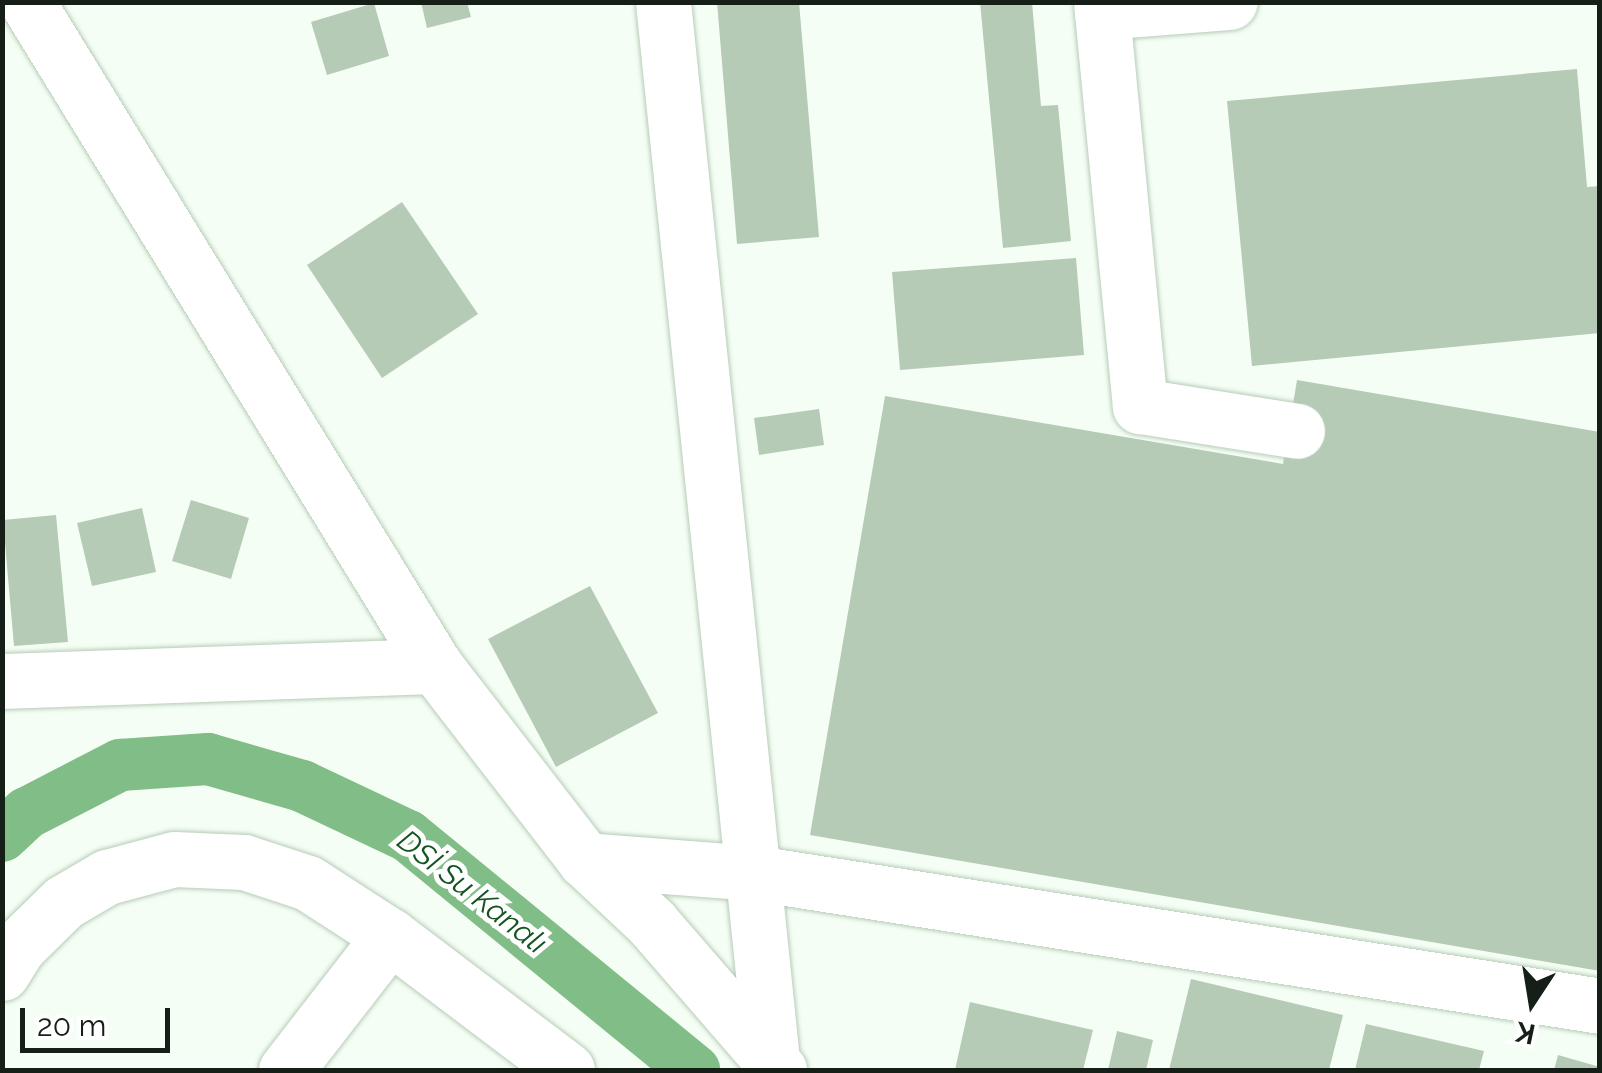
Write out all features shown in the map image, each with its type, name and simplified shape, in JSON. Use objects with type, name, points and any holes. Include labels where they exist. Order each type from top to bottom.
[{"type":"street","points":[[27,2],[435,666],[585,860],[652,922],[776,1069]]},
{"type":"street","points":[[664,2],[776,1069]]},
{"type":"street","points":[[1230,2],[1101,7],[1140,406],[1296,431]]},
{"type":"street","points":[[2,682],[435,666]]},
{"type":"street","points":[[2,973],[18,947],[64,902],[107,877],[174,859],[244,862],[308,883],[390,936],[567,1070]]},
{"type":"street","points":[[585,860],[755,873],[1600,1006]]},
{"type":"street","points":[[286,1070],[390,936]]},
{"type":"building","points":[[421,2],[467,2],[471,17],[427,28]]},
{"type":"building","points":[[717,2],[799,2],[819,237],[737,244]]},
{"type":"building","points":[[980,2],[1032,2],[1041,106],[1058,105],[1071,241],[1003,248]]},
{"type":"building","points":[[374,3],[389,56],[327,75],[311,22]]},
{"type":"building","points":[[1577,69],[1587,187],[1600,186],[1600,333],[1252,366],[1227,101]]},
{"type":"building","points":[[402,202],[478,314],[382,378],[307,265]]},
{"type":"building","points":[[1076,258],[1084,355],[900,370],[892,272]]},
{"type":"building","points":[[1297,380],[1600,432],[1600,971],[810,835],[885,396],[1283,464]]},
{"type":"building","points":[[819,409],[824,445],[759,455],[754,418]]},
{"type":"building","points":[[191,500],[249,518],[231,579],[172,561]]},
{"type":"building","points":[[142,508],[156,572],[92,586],[77,523]]},
{"type":"building","points":[[56,515],[68,642],[14,646],[3,520]]},
{"type":"building","points":[[590,586],[658,713],[556,767],[488,639]]},
{"type":"building","points":[[1191,979],[1343,1015],[1329,1070],[1169,1070]]},
{"type":"building","points":[[970,1002],[1093,1030],[1083,1070],[955,1070]]},
{"type":"building","points":[[1366,1024],[1484,1051],[1479,1070],[1355,1070]]},
{"type":"building","points":[[1117,1031],[1153,1040],[1146,1070],[1108,1070]]},
{"type":"building","points":[[1558,1055],[1600,1067],[1600,1070],[1554,1070]]},
{"type":"waterway","name":"DSİ Su Kanalı","points":[[2,836],[27,813],[120,765],[208,759],[302,786],[408,836],[694,1070]]}]
